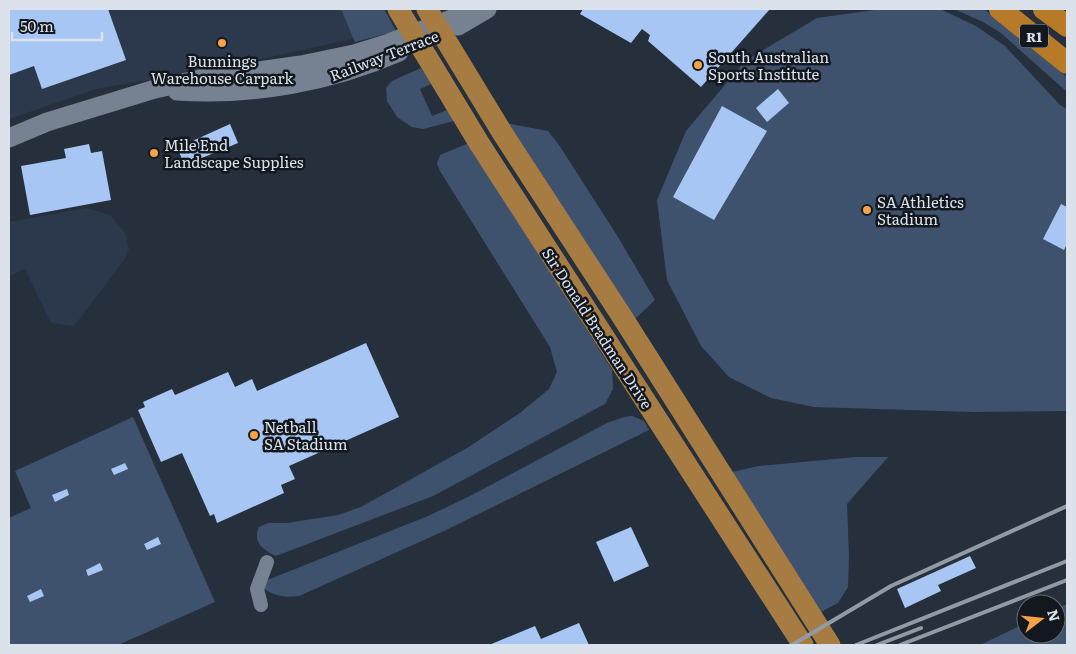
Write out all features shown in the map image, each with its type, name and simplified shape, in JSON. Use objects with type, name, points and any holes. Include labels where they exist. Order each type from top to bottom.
[{"type":"highway","name":"R1","points":[[1000,9],[1067,63]]},
{"type":"highway","name":"R1","points":[[1044,9],[1067,26]]},
{"type":"main road","name":"Railway Terrace","points":[[9,138],[47,122],[156,89],[200,79],[301,65],[354,54],[452,19],[467,9]]},
{"type":"main road","name":"Railway Terrace","points":[[156,89],[220,92],[272,87],[323,79],[393,54],[455,27],[487,9]]},
{"type":"main road","name":"Sir Donald Bradman Drive","points":[[428,11],[503,134],[621,315],[830,645]]},
{"type":"main road","name":"Sir Donald Bradman Drive","points":[[403,17],[479,143],[803,645]]},
{"type":"street","points":[[261,605],[257,589],[267,562]]},
{"type":"shaded area","points":[[9,9],[349,9],[361,37],[238,64],[96,89],[9,119]]},
{"type":"shaded area","points":[[341,9],[384,9],[396,31],[355,42]]},
{"type":"shaded area","name":"SA Athletics Stadium","points":[[882,9],[940,9],[976,26],[1005,46],[1060,105],[1067,109],[1067,411],[974,412],[814,407],[771,398],[729,377],[701,346],[667,280],[657,200],[686,131],[745,61],[817,18]]},
{"type":"shaded area","points":[[954,9],[984,9],[1067,77],[1067,92],[1001,33],[983,22]]},
{"type":"shaded area","points":[[421,68],[431,84],[420,89],[432,116],[447,110],[454,121],[423,129],[412,127],[397,117],[387,101],[386,88],[392,81]]},
{"type":"shaded area","points":[[505,123],[548,131],[559,145],[618,237],[655,300],[634,320]]},
{"type":"shaded area","points":[[469,143],[612,370],[613,389],[605,404],[433,496],[276,556],[260,545],[257,537],[259,527],[268,523],[287,523],[338,515],[361,507],[467,448],[520,413],[549,389],[557,372],[550,347],[440,171],[437,163],[440,155]]},
{"type":"shaded area","points":[[86,208],[110,215],[125,233],[129,249],[124,260],[74,326],[51,323],[25,269],[9,276],[9,222]]},
{"type":"shaded area","points":[[632,416],[644,421],[649,430],[444,531],[299,596],[281,596],[264,589],[265,581],[428,516],[470,496],[607,423]]},
{"type":"shaded area","points":[[133,417],[215,602],[118,645],[9,645],[9,518],[31,508],[15,471]]},
{"type":"shaded area","points":[[856,457],[888,457],[847,504],[848,587],[838,603],[817,614],[728,473],[758,466]]},
{"type":"shaded area","points":[[1066,604],[1067,645],[980,645],[1016,628],[1016,644],[1066,644]]},
{"type":"building","points":[[9,9],[108,9],[126,60],[42,89],[34,66],[9,75]]},
{"type":"building","name":"South Australian Sports Institute","points":[[583,9],[770,9],[701,87],[648,41],[650,35],[642,29],[631,43],[580,14]]},
{"type":"building","points":[[778,89],[789,103],[767,122],[756,108]]},
{"type":"building","points":[[722,106],[767,131],[714,220],[673,197]]},
{"type":"building","points":[[230,124],[238,143],[185,165],[177,148]]},
{"type":"building","points":[[89,144],[91,153],[102,151],[111,200],[30,215],[21,166],[66,158],[64,149]]},
{"type":"building","points":[[1061,204],[1067,207],[1067,244],[1064,250],[1043,239]]},
{"type":"building","name":"Netball SA Stadium","points":[[366,343],[399,417],[289,466],[295,479],[281,485],[284,493],[217,523],[214,514],[210,516],[182,453],[161,462],[138,410],[145,407],[143,402],[172,389],[175,395],[228,372],[235,387],[252,379],[257,391]]},
{"type":"building","points":[[125,463],[128,469],[114,475],[111,469]]},
{"type":"building","points":[[67,489],[69,495],[55,502],[52,495]]},
{"type":"building","points":[[631,527],[649,566],[614,582],[596,542]]},
{"type":"building","points":[[158,537],[161,544],[147,550],[144,544]]},
{"type":"building","points":[[970,556],[976,568],[938,585],[941,591],[905,608],[897,589]]},
{"type":"building","points":[[100,563],[103,570],[88,576],[86,570]]},
{"type":"building","points":[[41,589],[44,596],[30,602],[27,596]]},
{"type":"building","points":[[579,623],[589,645],[489,645],[535,626],[541,639]]},
{"type":"railway","points":[[792,645],[891,586],[1067,506]]},
{"type":"railway","points":[[856,645],[1067,561]]},
{"type":"railway","points":[[900,645],[1067,580]]},
{"type":"railway","points":[[877,645],[921,628]]},
{"type":"place","name":"Bunnings Warehouse Carpark","points":[[222,43]]},
{"type":"place","name":"South Australian Sports Institute","points":[[698,65]]},
{"type":"place","name":"Mile End Landscape Supplies","points":[[154,153]]},
{"type":"place","name":"SA Athletics Stadium","points":[[867,210]]},
{"type":"place","name":"Netball SA Stadium","points":[[254,435]]}]
